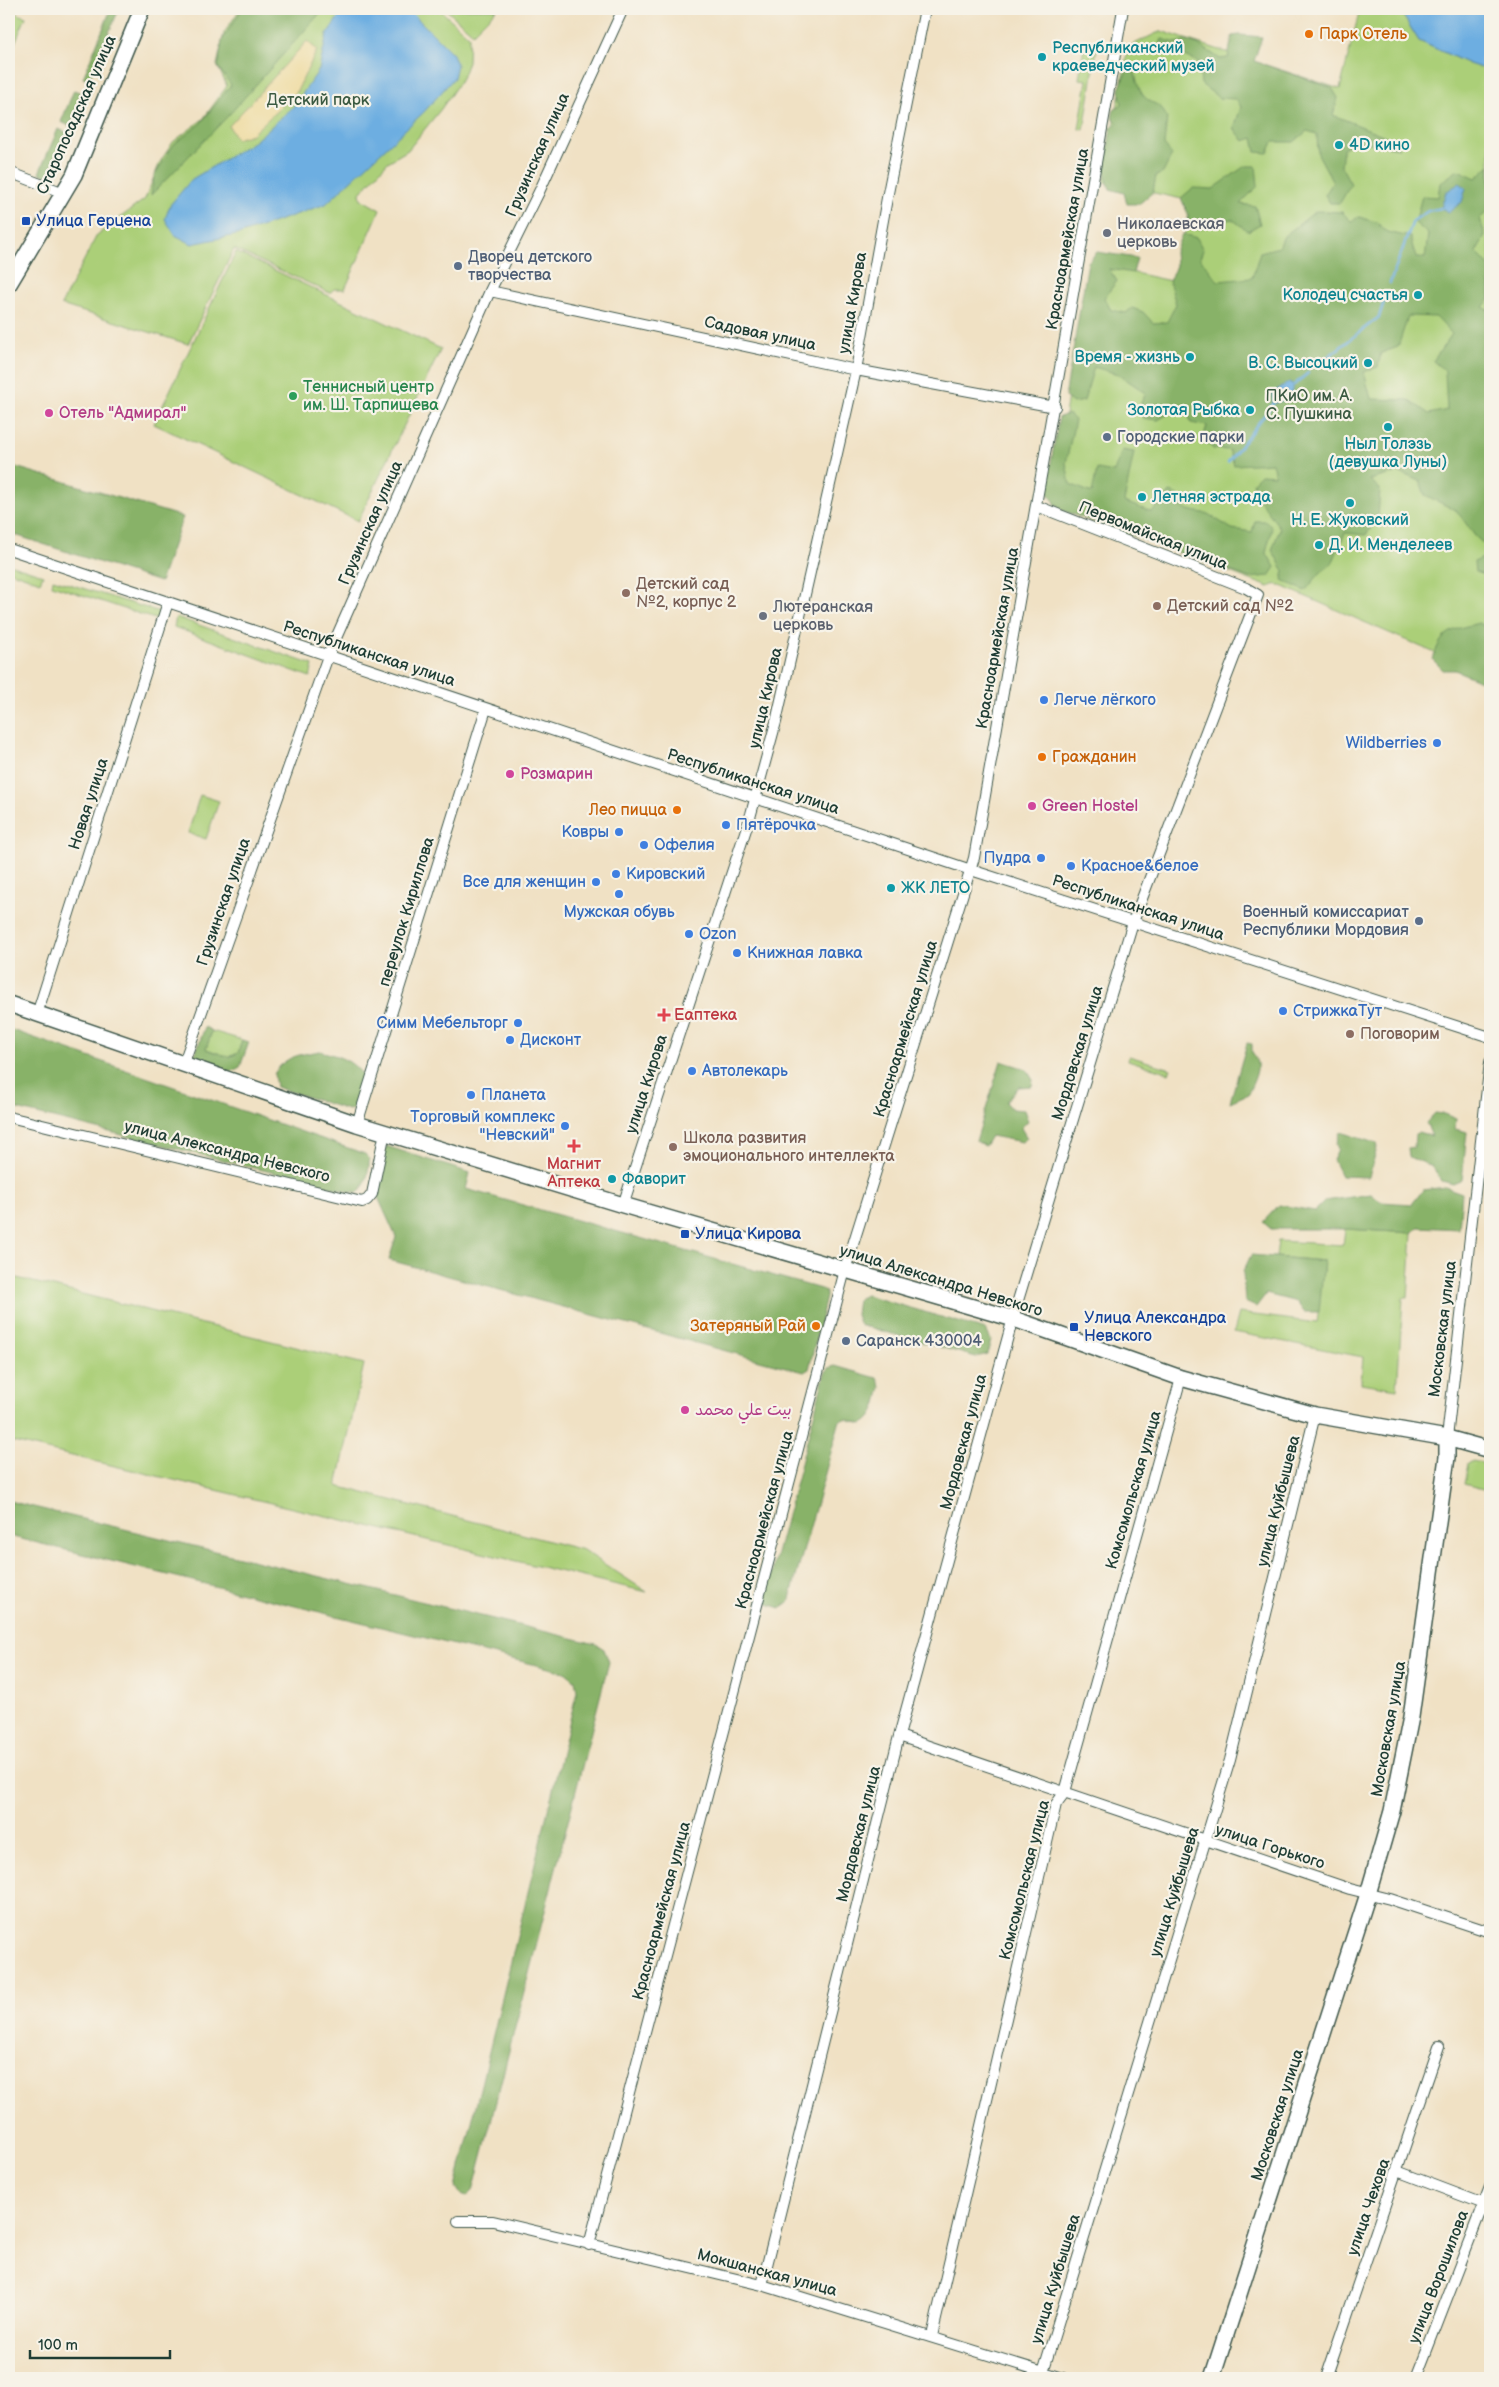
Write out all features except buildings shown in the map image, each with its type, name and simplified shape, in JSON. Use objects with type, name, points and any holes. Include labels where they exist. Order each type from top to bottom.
[{"type":"main road","name":"Старопосадская улица","points":[[9,284],[64,194],[142,9]]},
{"type":"main road","name":"улица Александра Невского","points":[[9,1004],[357,1124],[623,1205],[1014,1320],[1181,1378],[1315,1415],[1447,1438],[1490,1450]]},
{"type":"main road","name":"Московская улица","points":[[1212,2378],[1368,1894],[1399,1783],[1410,1725],[1446,1467],[1447,1438]]},
{"type":"street","name":"Грузинская улица","points":[[183,1065],[328,656],[490,291],[539,192],[623,9]]},
{"type":"street","name":"улица Кирова","points":[[623,1205],[756,798],[776,722],[856,370],[887,198],[926,9]]},
{"type":"street","name":"Красноармейская улица","points":[[589,2245],[846,1270],[971,870],[1037,506],[1123,9]]},
{"type":"street","points":[[9,172],[64,194]]},
{"type":"street","name":"Садовая улица","points":[[490,291],[856,370],[1054,407]]},
{"type":"street","name":"Первомайская улица","points":[[1037,506],[1258,595]]},
{"type":"street","name":"Республиканская улица","points":[[9,549],[971,870],[1490,1037]]},
{"type":"street","name":"Мордовская улица","points":[[762,2285],[899,1736],[1016,1307],[1133,922],[1258,595]]},
{"type":"street","name":"Новая улица","points":[[37,1014],[168,602]]},
{"type":"street","name":"переулок Кириллова","points":[[357,1124],[486,708]]},
{"type":"street","name":"Московская улица","points":[[1447,1438],[1490,1062]]},
{"type":"street","name":"улица Александра Невского","points":[[9,1117],[362,1202],[368,1200],[372,1194],[385,1132]]},
{"type":"street","name":"Комсомольская улица","points":[[932,2336],[1056,1804],[1065,1792],[1181,1378]]},
{"type":"street","name":"улица Куйбышева","points":[[1043,2372],[1230,1760],[1315,1415]]},
{"type":"street","name":"улица Горького","points":[[899,1736],[1206,1841],[1490,1932]]},
{"type":"street","name":"улица Чехова","points":[[1326,2378],[1439,2046]]},
{"type":"street","points":[[1397,2171],[1484,2204]]},
{"type":"street","name":"улица Ворошилова","points":[[1416,2378],[1490,2187]]},
{"type":"street","name":"Мокшанская улица","points":[[458,2221],[493,2221],[762,2285],[1063,2378]]},
{"type":"green space","points":[[111,9],[119,9],[89,80],[83,78]]},
{"type":"green space","name":"Детский парк","points":[[240,9],[439,9],[469,36],[468,62],[462,78],[441,109],[408,150],[388,162],[360,193],[361,199],[380,210],[345,289],[334,289],[330,293],[234,249],[188,344],[61,305],[97,235],[145,199],[160,162],[173,142],[203,119],[227,86],[217,65],[224,33]]},
{"type":"green space","points":[[242,9],[324,9],[227,117],[151,195],[154,176],[174,144],[200,124],[231,85],[218,67],[222,40]]},
{"type":"green space","points":[[445,9],[497,9],[473,33]]},
{"type":"green space","name":"ПКиО им. А. С. Пушкина","points":[[1360,9],[1399,9],[1419,41],[1469,64],[1490,71],[1490,677],[1277,584],[1269,587],[1055,506],[1053,487],[1090,263],[1175,282],[1191,201],[1104,182],[1128,47],[1161,31],[1340,89]]},
{"type":"green space","points":[[15,13],[26,17],[9,57],[9,27]]},
{"type":"green space","points":[[1232,36],[1262,37],[1254,61],[1332,88],[1338,98],[1333,115],[1400,142],[1399,148],[1357,141],[1343,148],[1341,166],[1351,184],[1340,203],[1330,203],[1325,195],[1333,182],[1318,154],[1317,134],[1307,131],[1294,142],[1273,142],[1268,153],[1256,152],[1253,138],[1244,141],[1234,128],[1241,107],[1236,99],[1219,98],[1201,84],[1199,63],[1176,51],[1163,54],[1158,48],[1162,39],[1176,43],[1183,40],[1198,44],[1220,59],[1228,58]]},
{"type":"green space","points":[[1084,46],[1097,48],[1084,130],[1079,129],[1087,80],[1079,79]]},
{"type":"green space","points":[[1128,68],[1134,69],[1139,87],[1144,96],[1160,106],[1167,117],[1164,145],[1172,155],[1163,173],[1156,176],[1153,192],[1139,204],[1127,204],[1124,193],[1110,189],[1104,170],[1111,128],[1118,123],[1112,117],[1114,110],[1122,104],[1119,89]]},
{"type":"green space","points":[[74,90],[84,94],[70,126],[61,122]]},
{"type":"green space","points":[[58,129],[68,133],[49,177],[39,173]]},
{"type":"green space","points":[[1490,165],[1490,210],[1480,218],[1485,236],[1476,252],[1490,267],[1490,299],[1483,307],[1490,311],[1490,555],[1488,548],[1475,536],[1457,511],[1425,495],[1420,481],[1398,472],[1370,480],[1380,489],[1378,517],[1366,535],[1345,533],[1332,564],[1321,572],[1305,591],[1282,580],[1284,571],[1272,550],[1280,528],[1255,494],[1253,482],[1261,474],[1275,475],[1272,463],[1234,465],[1229,450],[1213,449],[1203,439],[1207,426],[1191,423],[1185,404],[1158,420],[1143,418],[1140,405],[1146,393],[1118,374],[1094,367],[1084,401],[1073,403],[1065,397],[1088,262],[1097,252],[1137,258],[1133,273],[1109,269],[1117,281],[1104,298],[1111,310],[1126,313],[1132,308],[1143,312],[1153,323],[1167,322],[1176,304],[1169,281],[1176,266],[1175,252],[1182,234],[1197,238],[1203,250],[1200,258],[1218,281],[1252,278],[1260,252],[1279,247],[1284,236],[1316,211],[1342,212],[1351,221],[1359,217],[1376,222],[1387,232],[1410,237],[1416,258],[1425,258],[1428,234],[1415,223],[1422,196],[1438,197],[1440,183],[1458,170],[1476,178]],"holes":[[[1408,316],[1436,317],[1452,334],[1433,361],[1445,371],[1447,410],[1429,414],[1409,400],[1371,399],[1364,372],[1378,367],[1381,353],[1398,347]]]},
{"type":"green space","points":[[1245,166],[1256,166],[1258,186],[1240,204],[1255,206],[1260,224],[1248,231],[1232,219],[1217,222],[1200,229],[1188,225],[1188,214],[1181,198],[1193,188],[1213,189]]},
{"type":"green space","name":"Теннисный центр им. Ш. Тарпищева","points":[[236,252],[441,349],[358,521],[154,424]]},
{"type":"green space","points":[[1069,414],[1075,420],[1066,463],[1070,484],[1092,493],[1097,469],[1114,472],[1122,450],[1134,452],[1124,502],[1152,512],[1170,492],[1178,495],[1183,509],[1208,514],[1232,529],[1252,532],[1255,521],[1266,521],[1272,528],[1266,552],[1275,567],[1269,576],[1250,578],[1061,510],[1046,491],[1059,417]]},
{"type":"green space","points":[[9,465],[183,517],[160,582],[9,533]]},
{"type":"green space","points":[[1490,555],[1490,577],[1475,572],[1474,562]]},
{"type":"green space","points":[[9,564],[43,575],[40,582],[9,571]]},
{"type":"green space","points":[[53,579],[160,612],[158,620],[52,585]]},
{"type":"green space","points":[[176,617],[313,665],[310,677],[174,627]]},
{"type":"green space","points":[[1479,623],[1490,629],[1490,685],[1455,670],[1443,670],[1433,660],[1436,650],[1448,633]]},
{"type":"green space","points":[[200,795],[219,801],[206,839],[188,833]]},
{"type":"green space","points":[[205,1027],[212,1031],[206,1049],[229,1057],[238,1053],[242,1040],[249,1042],[240,1067],[231,1072],[193,1060]]},
{"type":"green space","points":[[9,1029],[365,1154],[369,1158],[369,1162],[364,1186],[359,1192],[351,1192],[9,1107]]},
{"type":"green space","points":[[212,1031],[242,1040],[238,1054],[229,1057],[206,1049]]},
{"type":"green space","points":[[1247,1043],[1252,1044],[1252,1053],[1257,1063],[1255,1078],[1248,1094],[1230,1102]]},
{"type":"green space","points":[[320,1051],[350,1062],[363,1076],[354,1109],[348,1110],[276,1087],[274,1074],[283,1063],[294,1057]]},
{"type":"green space","points":[[1129,1056],[1171,1069],[1169,1073],[1128,1060]]},
{"type":"green space","points":[[1001,1061],[1026,1069],[1033,1080],[1032,1086],[1018,1087],[1006,1102],[1012,1109],[1024,1110],[1028,1121],[1021,1128],[1027,1138],[1022,1142],[991,1136],[985,1146],[976,1141]]},
{"type":"green space","points":[[1435,1113],[1444,1114],[1456,1119],[1455,1129],[1467,1132],[1462,1180],[1453,1184],[1442,1181],[1432,1166],[1409,1157],[1408,1148],[1414,1147],[1415,1135],[1418,1132],[1432,1136],[1426,1123]]},
{"type":"green space","points":[[1340,1132],[1378,1144],[1369,1177],[1341,1176],[1333,1160],[1338,1149],[1336,1144]]},
{"type":"green space","points":[[386,1146],[470,1173],[466,1189],[821,1289],[826,1292],[826,1297],[809,1369],[804,1372],[389,1260],[396,1237],[376,1193]]},
{"type":"green space","points":[[1445,1187],[1462,1193],[1459,1229],[1418,1227],[1412,1233],[1345,1229],[1271,1229],[1263,1222],[1279,1205],[1315,1211],[1325,1201],[1371,1194],[1381,1202],[1412,1204],[1423,1190]]},
{"type":"green space","points":[[1345,1229],[1412,1233],[1408,1298],[1403,1298],[1397,1389],[1361,1383],[1363,1357],[1234,1332],[1239,1313],[1317,1323],[1324,1261],[1276,1257],[1278,1241],[1343,1245]]},
{"type":"green space","points":[[1251,1255],[1324,1261],[1319,1312],[1304,1312],[1297,1302],[1266,1294],[1256,1307],[1245,1302],[1243,1272]]},
{"type":"green space","points":[[9,1276],[364,1364],[337,1486],[583,1550],[647,1592],[9,1441]]},
{"type":"green space","points":[[866,1295],[986,1330],[991,1340],[988,1354],[976,1357],[860,1325],[856,1315],[858,1299]]},
{"type":"green space","points":[[835,1366],[877,1378],[881,1387],[875,1409],[867,1421],[862,1424],[846,1419],[840,1420],[789,1602],[781,1608],[768,1604],[765,1599],[825,1373],[829,1368]]},
{"type":"green space","points":[[1473,1461],[1490,1466],[1490,1491],[1464,1484],[1468,1464]]},
{"type":"green space","points":[[9,1501],[596,1644],[604,1649],[609,1662],[473,2191],[467,2197],[461,2195],[456,2187],[577,1691],[575,1680],[565,1672],[9,1536]]},
{"type":"sand","points":[[307,41],[317,50],[296,93],[252,134],[236,139],[229,126]]},
{"type":"water","points":[[344,9],[408,9],[453,54],[457,65],[454,78],[424,112],[326,204],[241,234],[192,244],[175,235],[165,219],[170,205],[192,179],[255,141],[293,107],[319,70],[327,34]]},
{"type":"water","points":[[1399,9],[1490,9],[1490,71],[1469,64],[1419,41]]},
{"type":"water","points":[[1460,183],[1466,188],[1462,202],[1449,212],[1441,208],[1446,192]]},
{"type":"water","points":[[1289,382],[1294,385],[1289,398],[1273,404],[1272,393]]},
{"type":"waterway","points":[[1390,283],[1413,221],[1428,211],[1441,208]]},
{"type":"waterway","points":[[1315,367],[1379,317],[1386,295]]},
{"type":"waterway","points":[[1294,385],[1308,373]]},
{"type":"waterway","points":[[1228,462],[1273,404]]},
{"type":"place","name":"Парк Отель","points":[[1309,34]]},
{"type":"place","name":"Республиканский краеведческий музей","points":[[1042,57]]},
{"type":"place","name":"4D кино","points":[[1339,145]]},
{"type":"place","name":"Улица Герцена","points":[[26,221]]},
{"type":"place","name":"Николаевская церковь","points":[[1107,233]]},
{"type":"place","name":"Дворец детского творчества","points":[[458,266]]},
{"type":"place","name":"Колодец счастья","points":[[1418,295]]},
{"type":"place","name":"Время - жизнь","points":[[1190,357]]},
{"type":"place","name":"В. С. Высоцкий","points":[[1368,363]]},
{"type":"place","name":"Теннисный центр им. Ш. Тарпищева","points":[[293,396]]},
{"type":"place","name":"Золотая Рыбка","points":[[1250,410]]},
{"type":"place","name":"Отель \"Адмирал\"","points":[[49,413]]},
{"type":"place","name":"Ныл Толэзь (девушка Луны)","points":[[1388,427]]},
{"type":"place","name":"Городские парки","points":[[1107,437]]},
{"type":"place","name":"Летняя эстрада","points":[[1142,497]]},
{"type":"place","name":"Н. Е. Жуковский","points":[[1350,503]]},
{"type":"place","name":"Д. И. Менделеев","points":[[1319,545]]},
{"type":"place","name":"Детский сад №2, корпус 2","points":[[626,593]]},
{"type":"place","name":"Детский сад №2","points":[[1157,606]]},
{"type":"place","name":"Лютеранская церковь","points":[[763,616]]},
{"type":"place","name":"Легче лёгкого","points":[[1044,700]]},
{"type":"place","name":"Wildberries","points":[[1437,743]]},
{"type":"place","name":"Гражданин","points":[[1042,757]]},
{"type":"place","name":"Розмарин","points":[[510,774]]},
{"type":"place","name":"Green Hostel","points":[[1032,806]]},
{"type":"place","name":"Лео пицца","points":[[677,810]]},
{"type":"place","name":"Пятёрочка","points":[[726,825]]},
{"type":"place","name":"Ковры","points":[[619,832]]},
{"type":"place","name":"Офелия","points":[[644,845]]},
{"type":"place","name":"Пудра","points":[[1041,858]]},
{"type":"place","name":"Красное&белое","points":[[1071,866]]},
{"type":"place","name":"Кировский","points":[[616,874]]},
{"type":"place","name":"Все для женщин","points":[[596,882]]},
{"type":"place","name":"ЖК ЛЕТО","points":[[891,888]]},
{"type":"place","name":"Мужская обувь","points":[[619,894]]},
{"type":"place","name":"Военный комиссариат Республики Мордовия","points":[[1419,921]]},
{"type":"place","name":"Ozon","points":[[689,934]]},
{"type":"place","name":"Книжная лавка","points":[[737,953]]},
{"type":"place","name":"СтрижкаТут","points":[[1283,1011]]},
{"type":"place","name":"Еаптека","points":[[664,1015]]},
{"type":"place","name":"Симм Мебельторг","points":[[518,1023]]},
{"type":"place","name":"Поговорим","points":[[1350,1034]]},
{"type":"place","name":"Дисконт","points":[[510,1040]]},
{"type":"place","name":"Автолекарь","points":[[692,1071]]},
{"type":"place","name":"Планета","points":[[471,1095]]},
{"type":"place","name":"Торговый комплекс \"Невский\"","points":[[565,1126]]},
{"type":"place","name":"Магнит Аптека","points":[[574,1146]]},
{"type":"place","name":"Школа развития эмоционального интеллекта","points":[[673,1147]]},
{"type":"place","name":"Фаворит","points":[[612,1179]]},
{"type":"place","name":"Улица Кирова","points":[[685,1234]]},
{"type":"place","name":"Затеряный Рай","points":[[816,1326]]},
{"type":"place","name":"Улица Александра Невского","points":[[1074,1327]]},
{"type":"place","name":"Саранск 430004","points":[[846,1341]]},
{"type":"place","name":"بيت علي محمد","points":[[685,1410]]}]
